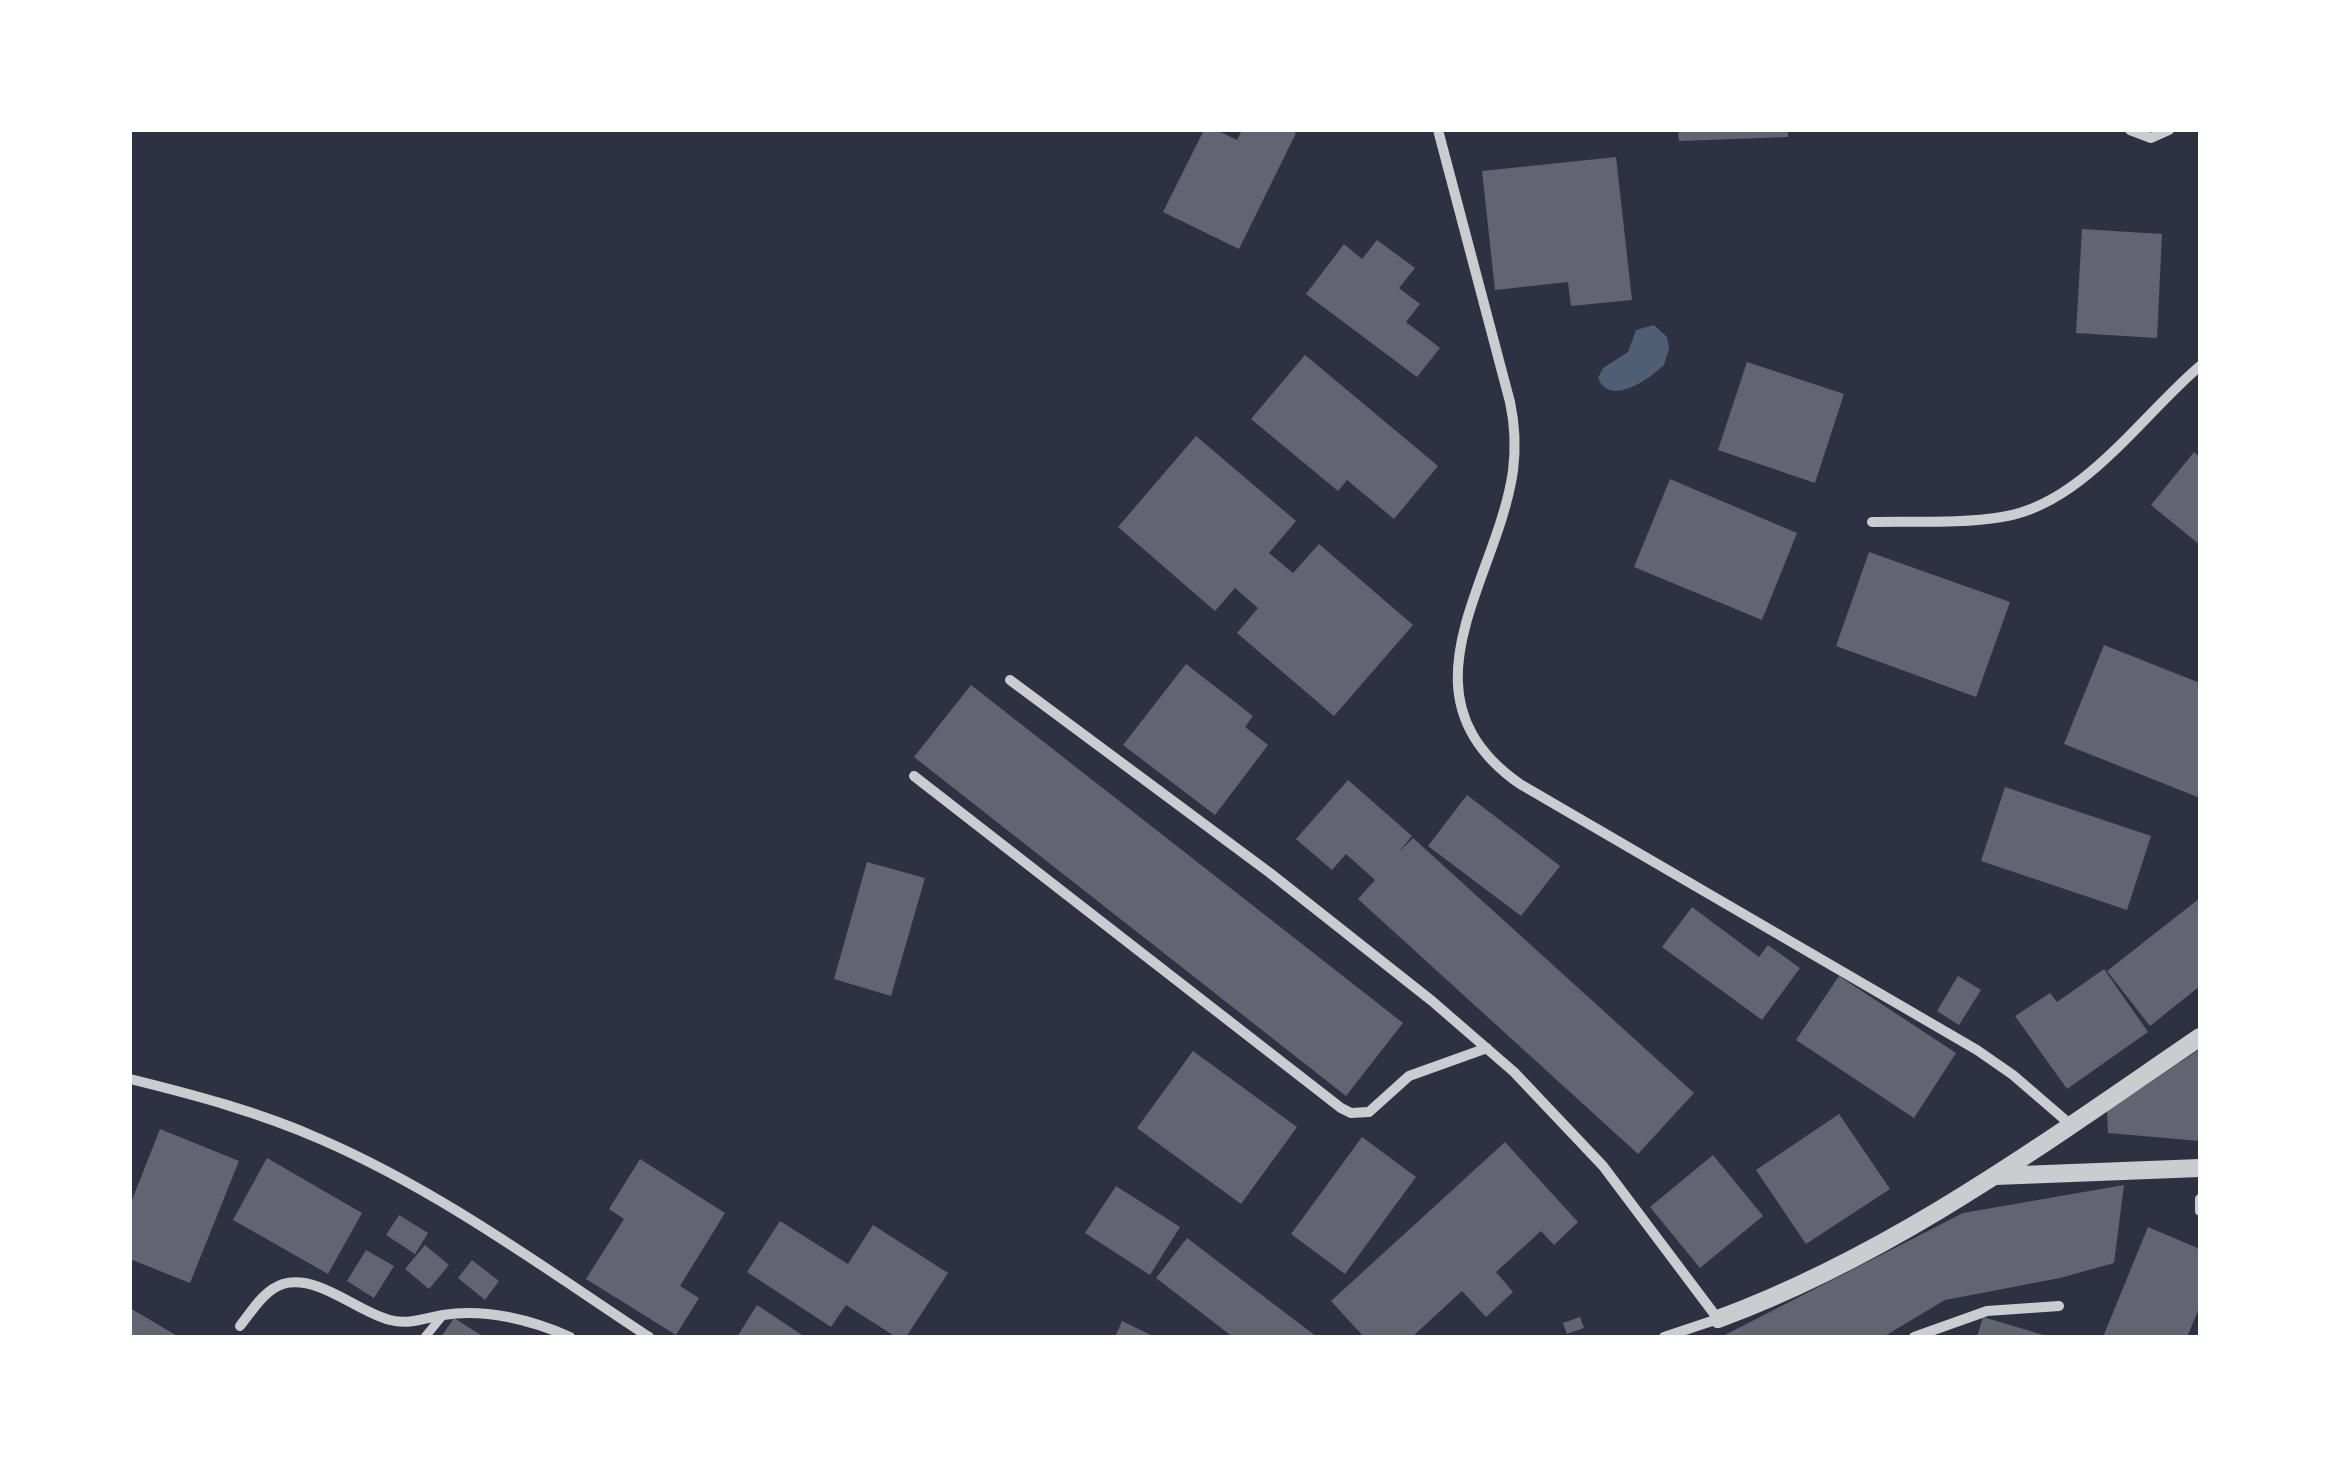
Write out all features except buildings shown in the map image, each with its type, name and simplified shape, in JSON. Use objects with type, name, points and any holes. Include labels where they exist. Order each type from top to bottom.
[{"type":"street","points":[[1438,130],[1510,402],[1515,434],[1509,490],[1468,613],[1457,661],[1460,704],[1472,735],[1507,775],[1535,794],[1978,1050],[2071,1125]]},
{"type":"street","points":[[2130,130],[2151,138],[2169,130]]},
{"type":"street","points":[[1872,522],[2002,518],[2053,500],[2084,477],[2200,366]]},
{"type":"street","points":[[1010,680],[1270,873],[1488,1048],[1541,1097],[1593,1154],[1718,1319]]},
{"type":"street","points":[[914,776],[1341,1108],[1369,1112],[1409,1076],[1488,1048]]},
{"type":"street","points":[[1664,1337],[1718,1319],[1840,1266],[1994,1176],[2200,1036]]},
{"type":"street","points":[[130,1079],[256,1114],[366,1161],[445,1205],[649,1337]]},
{"type":"street","points":[[1994,1176],[2200,1168]]},
{"type":"street","points":[[2200,1199],[2200,1211]]},
{"type":"street","points":[[240,1326],[272,1289],[298,1282],[389,1320],[412,1322],[443,1315],[506,1316],[570,1337]]},
{"type":"street","points":[[1914,1337],[1987,1311],[2059,1306]]},
{"type":"street","points":[[425,1337],[443,1315]]},
{"type":"water","points":[[1654,325],[1667,337],[1669,349],[1664,365],[1630,388],[1620,391],[1604,386],[1598,378],[1603,368],[1628,352],[1636,330]]}]
